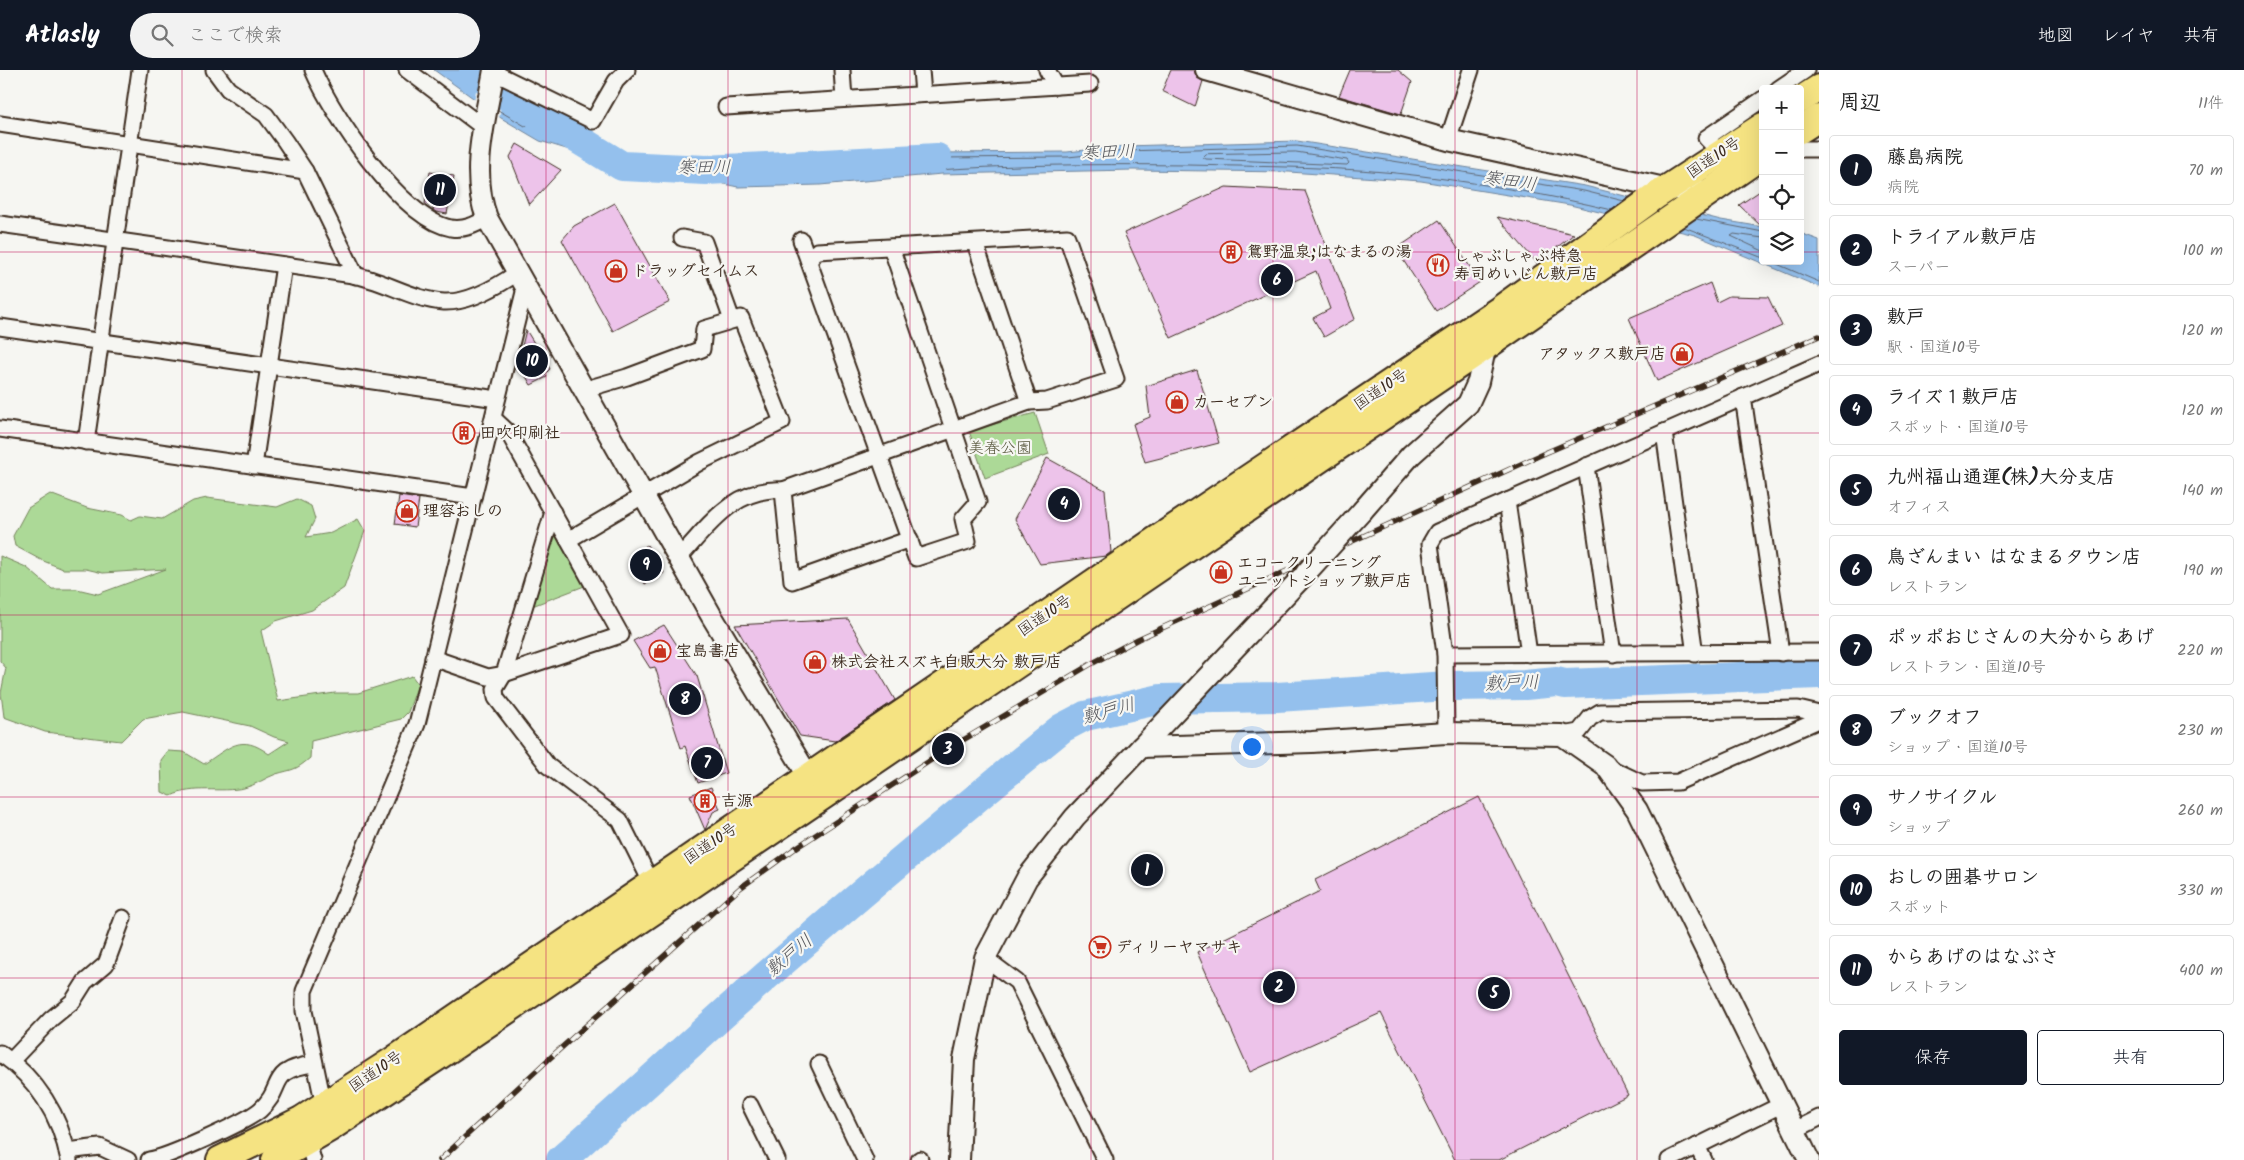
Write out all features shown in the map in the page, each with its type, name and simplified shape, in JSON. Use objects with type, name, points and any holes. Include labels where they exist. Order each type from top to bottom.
[{"type":"highway","points":[[1804,97],[1819,88]]},
{"type":"highway","points":[[1804,127],[1819,118]]},
{"type":"highway","name":"国道10号","points":[[276,1160],[310,1151],[1153,542],[1499,310],[1646,236],[1702,197],[1729,163],[1759,130]]},
{"type":"highway","name":"国道10号","points":[[220,1160],[262,1140],[324,1106],[652,884],[815,787],[1484,347],[1568,275],[1611,229],[1663,192],[1729,163],[1759,156]]},
{"type":"street","points":[[86,442],[140,70]]},
{"type":"street","points":[[214,70],[228,89],[266,115],[305,171],[356,276]]},
{"type":"street","points":[[313,70],[361,149],[376,169],[406,200],[436,223],[453,228],[468,228],[487,218]]},
{"type":"street","points":[[407,70],[484,124]]},
{"type":"street","points":[[627,70],[616,81],[593,121],[493,71],[484,124],[479,182],[480,196],[487,218],[521,281],[678,559],[815,787]]},
{"type":"street","points":[[842,70],[844,99]]},
{"type":"street","points":[[921,70],[923,94]]},
{"type":"street","points":[[1047,70],[1056,86]]},
{"type":"street","points":[[1206,70],[1448,140],[1663,192],[1702,197]]},
{"type":"street","points":[[1448,140],[1471,70]]},
{"type":"street","points":[[1784,85],[1806,70]]},
{"type":"street","points":[[726,107],[1090,84]]},
{"type":"street","points":[[1729,163],[1706,138],[1759,102]]},
{"type":"street","points":[[0,124],[305,171]]},
{"type":"street","points":[[1804,149],[1819,149]]},
{"type":"street","points":[[0,224],[356,276],[427,300],[453,302],[498,285],[521,281]]},
{"type":"street","points":[[678,559],[718,517],[738,500],[758,491],[783,490],[1029,402],[1047,401],[1116,379],[1067,237],[817,251],[809,261]]},
{"type":"street","points":[[682,238],[704,242],[732,320]]},
{"type":"street","points":[[801,240],[916,558],[968,541],[963,519],[978,502],[891,247]]},
{"type":"street","points":[[975,243],[1029,402]]},
{"type":"street","points":[[254,466],[284,265]]},
{"type":"street","points":[[324,1106],[304,1011],[304,991],[417,724],[493,418],[521,281]]},
{"type":"street","points":[[959,1160],[964,1059],[986,958],[1027,878],[1075,817],[1306,573],[1411,455],[1468,404],[1478,382],[1484,347],[1499,310]]},
{"type":"street","points":[[568,540],[700,462],[782,422],[741,318],[704,329],[702,348],[626,377],[583,390]]},
{"type":"street","points":[[0,327],[497,400]]},
{"type":"street","points":[[1446,726],[1445,654],[1430,544],[1437,532],[1819,364]]},
{"type":"street","points":[[1743,397],[1781,653]]},
{"type":"street","points":[[433,658],[488,677],[504,674],[621,635],[508,432],[493,418]]},
{"type":"street","points":[[0,429],[473,497]]},
{"type":"street","points":[[1664,432],[1695,654]]},
{"type":"street","points":[[1586,466],[1613,654]]},
{"type":"street","points":[[783,490],[792,581],[910,539]]},
{"type":"street","points":[[1507,501],[1529,654]]},
{"type":"street","points":[[553,512],[504,674],[495,689],[496,698],[511,715],[548,766],[620,820],[652,884]]},
{"type":"street","points":[[1445,654],[1819,652]]},
{"type":"street","points":[[1140,747],[1312,742],[1446,726],[1562,734],[1579,732],[1590,718],[1600,712],[1798,709],[1819,714]]},
{"type":"street","points":[[1562,734],[1605,765],[1642,783],[1678,782],[1819,720]]},
{"type":"street","points":[[1605,765],[1637,810],[1809,1160]]},
{"type":"street","points":[[123,918],[106,964],[85,982],[73,1001],[6,1057],[40,1090],[56,1121],[68,1156],[100,1147],[128,1160]]},
{"type":"street","points":[[986,958],[1017,982],[1105,1160]]},
{"type":"street","points":[[148,1160],[220,1132],[256,1114],[268,1101],[284,1072],[296,1066],[314,1064]]},
{"type":"street","points":[[818,1064],[865,1160]]},
{"type":"street","points":[[750,1105],[778,1160]]},
{"type":"street","points":[[1669,1160],[1781,1105]]},
{"type":"street","points":[[1795,1130],[1819,1118]]},
{"type":"street","points":[[1697,1146],[1704,1160]]},
{"type":"green space","name":"美春公園","points":[[1035,413],[1049,454],[985,478],[969,431]]},
{"type":"green space","points":[[50,494],[87,508],[122,515],[131,520],[140,516],[162,519],[193,501],[207,498],[277,507],[297,499],[311,506],[315,519],[306,537],[331,533],[358,519],[365,531],[344,588],[312,610],[276,621],[261,631],[278,701],[335,693],[358,693],[412,676],[418,684],[408,712],[401,719],[311,741],[310,758],[301,765],[248,787],[189,791],[171,796],[162,792],[161,760],[168,751],[184,752],[204,764],[221,752],[243,743],[251,744],[269,754],[289,741],[274,737],[250,726],[183,712],[143,719],[121,741],[45,732],[4,717],[1,693],[6,668],[0,661],[0,556],[26,567],[52,589],[77,589],[98,594],[166,569],[103,573],[86,569],[63,569],[15,546],[13,536],[28,508]]},
{"type":"green space","points":[[551,531],[557,532],[587,585],[527,608]]},
{"type":"water","points":[[434,70],[470,70],[529,113],[533,121],[550,134],[603,159],[737,177],[850,175],[912,155],[936,153],[1067,152],[1124,146],[1297,141],[1585,186],[1721,220],[1759,226],[1759,262],[1695,235],[1570,205],[1421,181],[1289,172],[1133,170],[942,174],[820,185],[738,187],[673,173],[610,169],[600,166],[573,151],[540,141],[501,118]]},
{"type":"water","points":[[1804,234],[1819,240],[1819,287],[1767,265],[1804,265]]},
{"type":"pier","points":[[479,74],[503,92],[499,119],[474,102]]},
{"type":"building","points":[[1171,70],[1194,70],[1197,78],[1203,81],[1195,107],[1162,91]]},
{"type":"building","points":[[1350,70],[1398,70],[1412,82],[1401,114],[1339,96]]},
{"type":"building","points":[[517,144],[561,170],[529,205],[510,157]]},
{"type":"building","points":[[430,172],[454,176],[447,214],[436,212],[433,210],[433,206],[425,204]]},
{"type":"building","name":"鴛野温泉;はなまるの湯","points":[[1226,187],[1305,191],[1355,319],[1324,337],[1313,318],[1330,309],[1316,271],[1171,338],[1124,233]]},
{"type":"building","points":[[1759,192],[1759,224],[1739,205]]},
{"type":"building","name":"ドラッグセイムス","points":[[615,203],[670,302],[613,331],[562,240],[574,226]]},
{"type":"building","points":[[1497,217],[1574,234],[1537,263]]},
{"type":"building","name":"しゃぶしゃぶ特急 寿司めいじん敷戸店","points":[[1439,220],[1480,282],[1436,311],[1396,249]]},
{"type":"building","name":"アタックス敷戸店","points":[[1710,283],[1717,302],[1729,296],[1768,297],[1782,326],[1657,381],[1629,318]]},
{"type":"building","points":[[526,330],[550,369],[545,374],[547,377],[531,385],[524,373],[516,370]]},
{"type":"building","name":"カーセブン","points":[[1197,370],[1219,443],[1145,462],[1133,424],[1150,417],[1146,386]]},
{"type":"building","points":[[1047,458],[1105,490],[1111,552],[1106,556],[1040,564],[1015,519]]},
{"type":"building","name":"理容おしの","points":[[399,496],[419,499],[415,527],[395,524]]},
{"type":"building","points":[[647,545],[664,573],[645,584],[629,557]]},
{"type":"building","name":"株式会社スズキ自販大分 敷戸店","points":[[848,619],[895,700],[835,741],[800,736],[735,625]]},
{"type":"building","points":[[664,625],[697,676],[726,773],[698,783],[685,746],[681,748],[655,667],[650,668],[633,641]]},
{"type":"building","name":"吉源","points":[[711,787],[720,809],[713,812],[705,830],[690,795]]},
{"type":"building","points":[[1479,797],[1628,1095],[1499,1160],[1455,1160],[1381,1013],[1250,1072],[1197,952],[1320,891],[1315,880]]},
{"type":"waterway","name":"寒田川","points":[[474,70],[509,97],[622,166],[706,170],[937,158]]},
{"type":"waterway","name":"敷戸川","points":[[561,1160],[766,976],[876,882],[1062,728],[1085,716],[1161,699],[1277,697],[1448,686],[1525,685],[1557,682],[1565,684],[1819,674]]},
{"type":"railway","points":[[440,1160],[550,1058],[740,888],[797,847],[948,749],[1091,664],[1138,639],[1545,453],[1819,336]]},
{"type":"place","name":"からあげのはなぶさ","points":[[440,190]]},
{"type":"place","name":"鴛野温泉;はなまるの湯","points":[[1231,252]]},
{"type":"place","name":"しゃぶしゃぶ特急 寿司めいじん敷戸店","points":[[1438,265]]},
{"type":"place","name":"ドラッグセイムス","points":[[616,271]]},
{"type":"place","name":"鳥ざんまい はなまるタウン店","points":[[1277,280]]},
{"type":"place","name":"アタックス敷戸店","points":[[1682,354]]},
{"type":"place","name":"おしの囲碁サロン","points":[[532,361]]},
{"type":"place","name":"カーセブン","points":[[1177,402]]},
{"type":"place","name":"田吹印刷社","points":[[464,433]]},
{"type":"place","name":"ライズ１敷戸店","points":[[1064,504]]},
{"type":"place","name":"理容おしの","points":[[407,511]]},
{"type":"place","name":"サノサイクル","points":[[646,565]]},
{"type":"place","name":"エコークリーニング ユニットショップ敷戸店","points":[[1221,572]]},
{"type":"place","name":"宝島書店","points":[[660,651]]},
{"type":"place","name":"株式会社スズキ自販大分 敷戸店","points":[[815,662]]},
{"type":"place","name":"ブックオフ","points":[[685,699]]},
{"type":"place","name":"敷戸","points":[[948,749]]},
{"type":"place","name":"ポッポおじさんの大分からあげ","points":[[707,763]]},
{"type":"place","name":"吉源","points":[[705,801]]},
{"type":"place","name":"藤島病院","points":[[1147,870]]},
{"type":"place","name":"ディリーヤマサキ","points":[[1100,947]]},
{"type":"place","name":"トライアル敷戸店","points":[[1279,987]]},
{"type":"place","name":"九州福山通運(株)大分支店","points":[[1494,993]]}]
